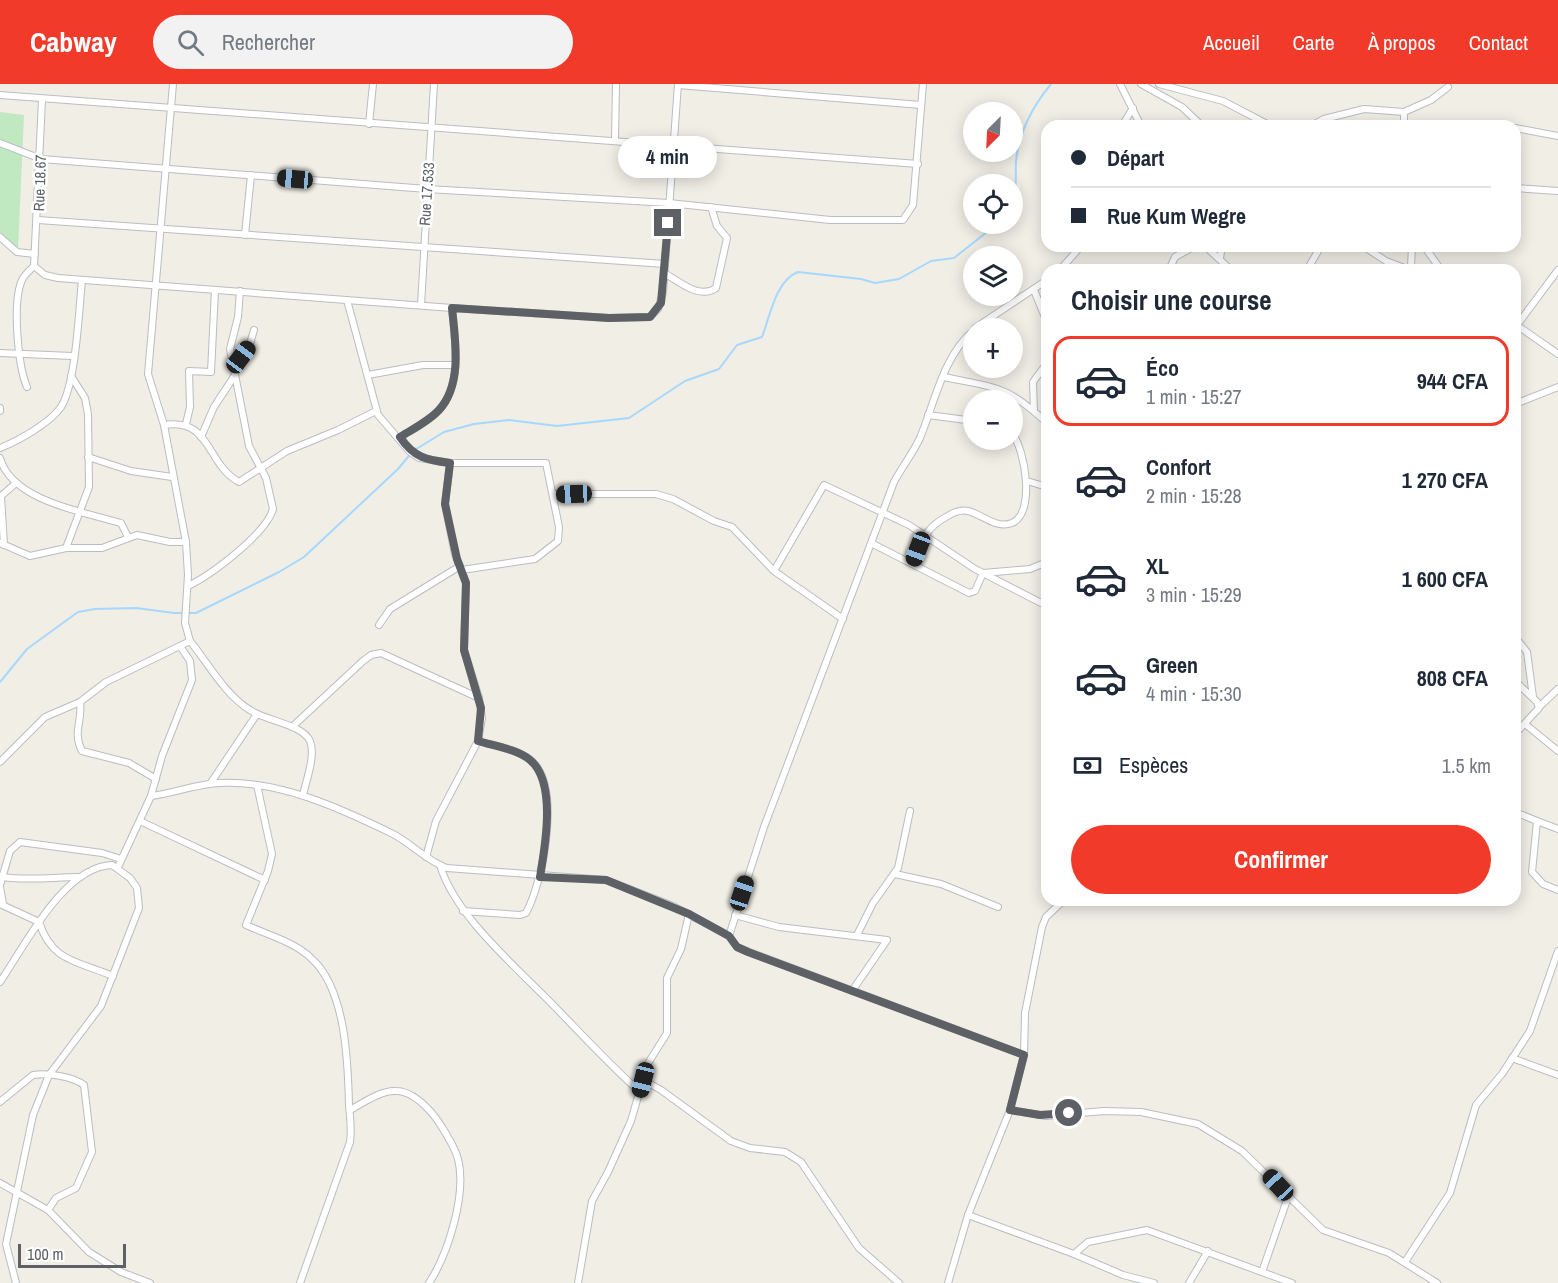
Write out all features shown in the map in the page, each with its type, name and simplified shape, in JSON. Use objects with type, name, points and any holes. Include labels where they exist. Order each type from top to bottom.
[{"type":"street","points":[[172,84],[162,230],[147,374],[164,425],[186,542],[188,586],[185,623],[190,640],[236,698],[257,714],[304,733],[312,746],[303,795]]},
{"type":"street","points":[[369,124],[373,84]]},
{"type":"street","name":"Rue 17.533","points":[[421,305],[434,84]]},
{"type":"street","points":[[615,140],[616,84]]},
{"type":"street","points":[[0,144],[41,159],[427,189],[669,203],[830,220],[903,220],[913,205],[923,84]]},
{"type":"street","points":[[1120,84],[1138,120]]},
{"type":"street","points":[[1141,84],[1182,107],[1196,120]]},
{"type":"street","points":[[1158,84],[1222,101],[1258,120]]},
{"type":"street","points":[[27,387],[21,375],[16,337],[20,286],[25,275],[34,266],[40,273],[52,278],[609,318],[642,318],[655,314],[661,303],[665,264],[678,85],[921,105]]},
{"type":"street","points":[[1322,120],[1364,109],[1404,112],[1431,100],[1449,87]]},
{"type":"street","points":[[0,95],[171,110],[615,140],[918,164]]},
{"type":"street","name":"Rue 18.67","points":[[34,266],[39,220],[42,100]]},
{"type":"street","points":[[1126,120],[1133,108]]},
{"type":"street","points":[[1404,112],[1404,120]]},
{"type":"street","points":[[1521,130],[1558,136]]},
{"type":"street","points":[[245,235],[251,175]]},
{"type":"street","points":[[1521,188],[1558,191]]},
{"type":"street","points":[[664,273],[704,293],[716,288],[727,238],[717,226],[711,207]]},
{"type":"street","points":[[39,220],[665,264]]},
{"type":"street","points":[[0,237],[17,252],[35,254]]},
{"type":"street","points":[[1065,264],[1076,252]]},
{"type":"street","points":[[1172,264],[1175,257],[1184,252]]},
{"type":"street","points":[[1212,252],[1225,264]]},
{"type":"street","points":[[1220,258],[1221,252]]},
{"type":"street","points":[[1372,252],[1394,264]]},
{"type":"street","points":[[1521,318],[1558,270]]},
{"type":"street","points":[[0,448],[22,438],[57,411],[63,402],[71,376],[82,280]]},
{"type":"street","points":[[991,318],[1041,285]]},
{"type":"street","points":[[186,424],[190,410],[189,371],[211,372],[215,290]]},
{"type":"street","points":[[1034,290],[1041,307]]},
{"type":"street","points":[[188,586],[205,577],[229,559],[272,514],[273,503],[262,469],[249,446],[233,364],[230,341],[238,317],[240,291]]},
{"type":"street","points":[[347,300],[376,411],[400,437],[409,451],[419,458],[450,463],[546,463],[559,536],[554,546],[535,559],[461,568],[390,609],[379,625]]},
{"type":"street","points":[[400,437],[439,411],[449,393],[454,365],[452,308]]},
{"type":"street","points":[[1521,328],[1558,354]]},
{"type":"street","points":[[233,364],[249,347],[254,330]]},
{"type":"street","points":[[729,936],[764,827],[873,544],[894,482],[920,438],[956,348],[963,341]]},
{"type":"street","points":[[0,353],[19,356],[73,356]]},
{"type":"street","points":[[368,375],[423,365],[454,365]]},
{"type":"street","points":[[1034,411],[1033,382],[1041,371]]},
{"type":"street","points":[[201,437],[214,407],[236,375]]},
{"type":"street","points":[[66,548],[89,487],[89,425],[85,398],[71,376]]},
{"type":"street","points":[[944,377],[999,387],[1021,399],[1041,417]]},
{"type":"street","points":[[1521,402],[1558,387]]},
{"type":"street","points":[[164,425],[186,424],[208,445],[216,462],[236,480],[245,480],[287,451],[376,411]]},
{"type":"street","points":[[928,415],[963,420]]},
{"type":"street","points":[[913,564],[924,534],[938,520],[959,511],[967,511],[994,523],[1013,522],[1021,513],[1027,481],[1019,450]]},
{"type":"street","points":[[88,457],[131,471],[172,477]]},
{"type":"street","points":[[0,458],[16,483],[37,497],[121,523],[128,537]]},
{"type":"street","points":[[426,857],[436,821],[478,741],[482,718],[479,698],[464,650],[466,583],[445,504],[450,463]]},
{"type":"street","points":[[1027,481],[1041,485]]},
{"type":"street","points":[[16,483],[1,496],[2,544],[30,556],[66,548],[102,548],[137,535],[170,542],[186,542]]},
{"type":"street","points":[[774,571],[824,484],[924,534],[983,573],[1041,603]]},
{"type":"street","points":[[553,494],[636,493],[664,496],[732,527],[774,571],[843,619]]},
{"type":"street","points":[[873,544],[969,593],[975,591],[983,573]]},
{"type":"street","points":[[983,573],[1030,569],[1041,564]]},
{"type":"street","points":[[0,762],[40,720],[80,702],[106,682],[190,640]]},
{"type":"street","points":[[1521,644],[1527,652],[1533,698]]},
{"type":"street","points":[[118,867],[151,796],[192,680],[190,661],[180,646]]},
{"type":"street","points":[[292,727],[371,655],[381,654],[479,698]]},
{"type":"street","points":[[1521,687],[1539,707]]},
{"type":"street","points":[[1521,728],[1537,714],[1539,707],[1558,689]]},
{"type":"street","points":[[80,702],[82,711],[76,737],[82,750],[129,763],[156,779]]},
{"type":"street","points":[[210,784],[257,714]]},
{"type":"street","points":[[1525,724],[1558,751]]},
{"type":"street","points":[[463,910],[523,915],[529,908],[540,877],[547,832],[546,796],[537,768],[525,756],[478,741]]},
{"type":"street","points":[[151,796],[210,784],[257,785],[303,795],[394,835],[440,865],[540,877],[606,880],[689,914],[729,936],[737,947],[1024,1055]]},
{"type":"street","points":[[257,785],[272,854],[265,880],[246,925],[293,946],[320,968],[331,991],[348,1055],[352,1124],[350,1142],[300,1283]]},
{"type":"street","points":[[857,935],[873,903],[895,874],[910,811]]},
{"type":"street","points":[[1521,814],[1558,830]]},
{"type":"street","points":[[140,821],[265,880]]},
{"type":"street","points":[[1537,821],[1532,872],[1543,884],[1558,890]]},
{"type":"street","points":[[112,976],[58,954],[45,940],[39,922],[1,904],[0,886],[10,851],[20,842],[102,852],[121,859]]},
{"type":"street","points":[[440,865],[445,880],[463,910],[577,1031],[640,1092]]},
{"type":"street","points":[[0,982],[39,922],[80,877],[99,867],[118,867],[137,888],[139,908],[101,1006],[50,1075],[33,1115],[3,1243],[15,1283]]},
{"type":"street","points":[[895,874],[941,884],[998,907]]},
{"type":"street","points":[[3,877],[25,880],[47,876],[80,877]]},
{"type":"street","points":[[948,1283],[968,1215],[1010,1110],[1024,1055],[1025,1013],[1042,927],[1046,917],[1058,906]]},
{"type":"street","points":[[578,1283],[592,1201],[619,1147],[640,1092],[647,1065],[667,1034],[667,978],[681,949],[689,914]]},
{"type":"street","points":[[735,915],[779,927],[886,939],[852,991]]},
{"type":"street","points":[[1405,1262],[1450,1193],[1476,1105],[1512,1059],[1537,1015],[1558,951]]},
{"type":"street","points":[[1554,964],[1558,970]]},
{"type":"street","points":[[1512,1059],[1558,1075]]},
{"type":"street","points":[[0,1102],[29,1077],[50,1075],[78,1081],[84,1085],[92,1152],[76,1188],[56,1198],[48,1210]]},
{"type":"street","points":[[643,1080],[662,1090],[731,1141],[750,1148],[785,1152],[801,1162],[859,1248],[899,1283]]},
{"type":"street","points":[[350,1110],[396,1090],[407,1093],[419,1101],[438,1120],[456,1152],[460,1167],[458,1211],[442,1258],[429,1283]]},
{"type":"street","points":[[1010,1110],[1046,1116],[1104,1111],[1141,1112],[1198,1124],[1242,1151],[1323,1230],[1375,1247],[1405,1262],[1437,1283]]},
{"type":"street","points":[[0,1183],[48,1210],[89,1252],[121,1272],[150,1283]]},
{"type":"street","points":[[1262,1272],[1288,1197]]},
{"type":"street","points":[[968,1215],[1074,1254],[1123,1275],[1154,1283]]},
{"type":"street","points":[[1074,1254],[1088,1242],[1147,1230],[1292,1283]]},
{"type":"street","points":[[1189,1283],[1208,1251]]},
{"type":"green space","points":[[0,112],[24,115],[18,250],[0,238]]},
{"type":"waterway","points":[[1016,174],[1016,161],[1023,130],[1032,111],[1051,84]]},
{"type":"waterway","points":[[0,682],[27,649],[78,612],[95,609],[136,608],[174,613],[196,613],[279,572],[304,557],[398,469],[413,451],[444,432],[474,424],[509,420],[557,426],[629,418],[685,381],[719,369],[737,345],[762,337],[779,291],[790,276],[798,272],[861,279],[875,283],[899,279],[931,261],[954,258],[984,234]]},
{"type":"route","points":[[668,223],[663,293],[658,309],[650,317],[609,318],[452,308],[456,355],[449,393],[439,411],[400,437],[409,451],[419,458],[450,463],[445,504],[457,559],[466,583],[463,642],[466,661],[481,708],[482,718],[478,741],[525,756],[537,768],[546,796],[547,832],[540,877],[606,880],[689,914],[729,936],[732,943],[748,952],[1024,1055],[1010,1110],[1046,1116],[1069,1113]]}]
